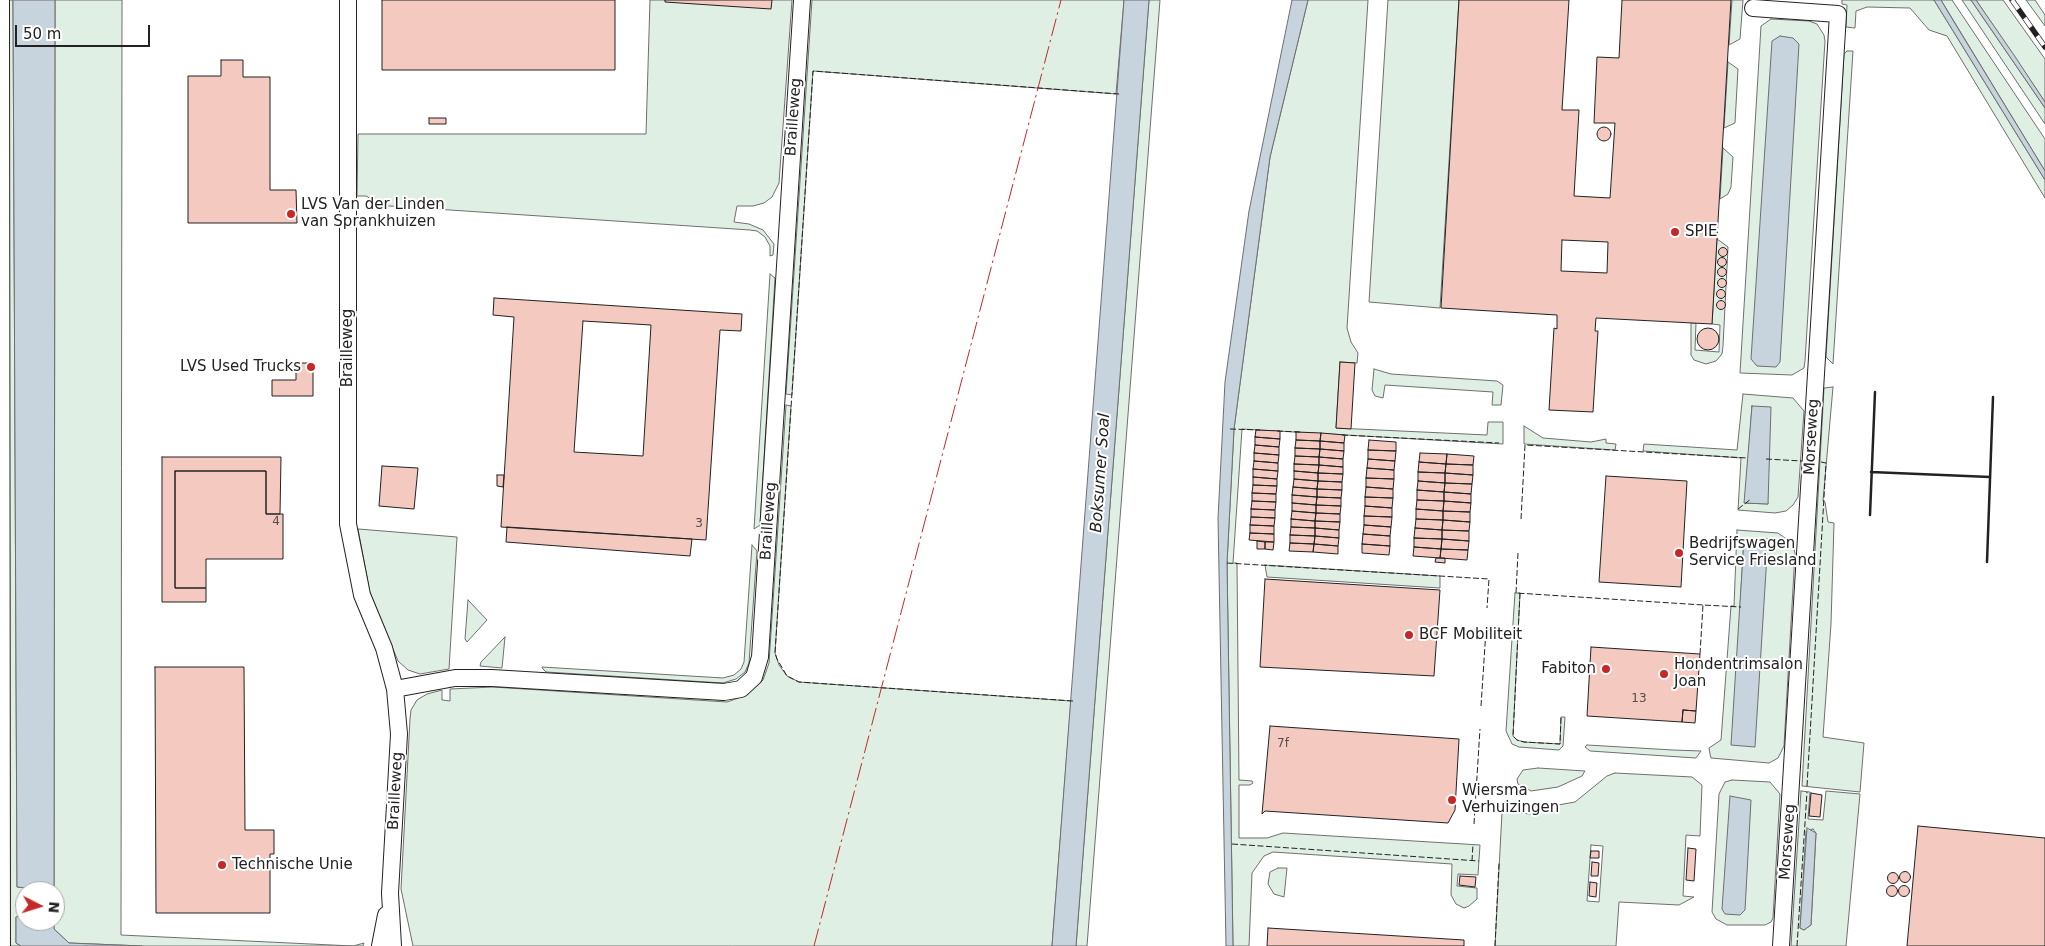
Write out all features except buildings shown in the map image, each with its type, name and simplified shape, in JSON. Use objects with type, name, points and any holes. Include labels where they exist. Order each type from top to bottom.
[{"type":"street","points":[[0,0],[2,946]]},
{"type":"street","name":"Brailleweg","points":[[348,0],[348,524],[362,596],[384,648],[395,688],[399,734],[390,893],[393,946]]},
{"type":"street","name":"Brailleweg","points":[[395,688],[455,678],[492,678],[724,692],[741,689],[754,676],[760,657],[802,0]]},
{"type":"street","name":"Morseweg","points":[[1753,8],[1838,14],[1781,946]]},
{"type":"street","name":"Brailleweg","points":[[380,946],[390,893]]},
{"type":"green space","points":[[8,0],[13,0],[17,881],[15,881],[15,931],[16,943],[21,946],[7,946]]},
{"type":"green space","points":[[55,0],[122,0],[121,935],[353,946],[142,946],[69,943],[56,931],[65,931],[65,881],[54,881]]},
{"type":"green space","points":[[650,0],[792,0],[779,183],[772,197],[764,203],[753,206],[737,206],[734,222],[749,224],[763,230],[774,244],[773,255],[770,256],[770,246],[765,237],[757,231],[750,230],[375,205],[373,200],[366,196],[357,196],[358,134],[646,134]]},
{"type":"green space","points":[[812,0],[1124,0],[1116,94],[813,71],[792,395],[786,394]]},
{"type":"green space","points":[[1149,0],[1160,0],[1087,946],[1076,946]]},
{"type":"green space","points":[[1308,0],[1368,0],[1347,328],[1351,342],[1358,353],[1357,363],[1340,362],[1336,428],[1487,435],[1488,422],[1503,422],[1503,444],[1242,429],[1233,563],[1237,563],[1239,780],[1252,781],[1253,783],[1250,785],[1239,785],[1239,838],[1267,838],[1283,833],[1480,845],[1478,875],[1458,874],[1457,886],[1477,888],[1477,899],[1464,908],[1456,904],[1451,895],[1452,864],[1273,852],[1264,856],[1252,873],[1249,946],[1233,946],[1227,563],[1234,429],[1270,157]]},
{"type":"green space","points":[[1388,0],[1459,0],[1440,308],[1369,302]]},
{"type":"green space","points":[[1732,0],[1743,0],[1740,39],[1729,45]]},
{"type":"green space","points":[[1842,0],[1934,0],[2045,180],[2045,198],[1947,36],[1929,30],[1910,8],[1867,7],[1856,11],[1855,28],[1846,27],[1847,5],[1842,4]]},
{"type":"green space","points":[[1941,0],[1952,0],[2045,139],[2045,171]]},
{"type":"green space","points":[[1962,0],[1971,0],[2045,108],[2045,124]]},
{"type":"green space","points":[[1976,0],[2003,0],[2045,59],[2045,102]]},
{"type":"green space","points":[[2026,0],[2035,0],[2045,15],[2045,26]]},
{"type":"green space","points":[[1771,19],[1809,21],[1817,24],[1824,35],[1825,41],[1805,361],[1804,368],[1792,375],[1740,373],[1761,26]]},
{"type":"green space","points":[[1847,51],[1853,51],[1833,364],[1826,357],[1844,54]]},
{"type":"green space","points":[[1728,62],[1738,69],[1735,123],[1724,128]]},
{"type":"green space","points":[[1723,148],[1733,157],[1731,187],[1728,194],[1720,199]]},
{"type":"green space","points":[[1717,239],[1728,247],[1723,346],[1722,354],[1716,361],[1706,364],[1694,360],[1691,355],[1691,323],[1696,323],[1695,350],[1719,352],[1720,325],[1712,324]]},
{"type":"green space","points":[[770,274],[775,278],[760,525],[754,529]]},
{"type":"green space","points":[[1374,369],[1391,374],[1497,381],[1503,385],[1501,405],[1492,405],[1493,392],[1385,385],[1383,398],[1375,396],[1372,390]]},
{"type":"green space","points":[[1833,387],[1823,501],[1825,502],[1828,522],[1834,523],[1831,624],[1823,737],[1864,743],[1860,792],[1802,786],[1824,388]]},
{"type":"green space","points":[[1743,394],[1793,398],[1804,411],[1798,497],[1793,505],[1786,511],[1775,513],[1738,510],[1741,458],[1643,451],[1644,444],[1737,450]],"holes":[[[1752,406],[1768,504],[1745,503]]]},
{"type":"green space","points":[[786,405],[791,406],[775,653],[779,665],[787,676],[799,682],[1071,701],[1052,946],[413,946],[401,889],[410,719],[411,710],[417,700],[427,694],[442,690],[442,700],[450,701],[450,689],[493,687],[727,702],[747,695],[763,680],[769,663]]},
{"type":"green space","points":[[1524,426],[1543,438],[1591,442],[1606,439],[1606,443],[1616,444],[1615,450],[1524,444]]},
{"type":"green space","points":[[358,529],[457,537],[449,669],[420,674],[408,670],[398,661],[370,593]]},
{"type":"green space","points":[[1737,530],[1778,533],[1792,543],[1795,553],[1784,746],[1778,758],[1769,763],[1711,758],[1710,754],[1709,748],[1721,740],[1731,606],[1734,606]],"holes":[[[1744,539],[1768,539],[1740,607]]]},
{"type":"green space","points":[[752,545],[757,551],[749,663],[745,672],[736,679],[723,683],[546,672],[543,669],[542,667],[723,678],[734,675],[741,669],[744,662]]},
{"type":"green space","points":[[1265,565],[1440,576],[1440,588],[1267,577]]},
{"type":"green space","points":[[1515,593],[1520,593],[1513,736],[1517,740],[1524,742],[1560,744],[1561,717],[1565,717],[1563,746],[1559,750],[1519,747],[1512,744],[1506,731]]},
{"type":"green space","points":[[468,600],[487,620],[467,642],[465,639]]},
{"type":"green space","points":[[505,637],[502,668],[480,666],[481,662]]},
{"type":"green space","points":[[1587,745],[1701,751],[1696,758],[1590,751],[1585,747]]},
{"type":"green space","points":[[1538,768],[1585,771],[1582,776],[1558,787],[1531,791],[1518,784],[1517,779],[1523,770]]},
{"type":"green space","points":[[1615,773],[1692,777],[1702,785],[1700,836],[1686,835],[1683,896],[1694,897],[1679,905],[1619,902],[1616,946],[1495,946],[1502,812],[1533,814],[1534,806],[1552,806],[1575,802],[1607,776]],"holes":[[[1591,845],[1603,846],[1599,902],[1587,901]]]},
{"type":"green space","points":[[1732,780],[1770,782],[1780,794],[1773,918],[1771,922],[1765,925],[1727,925],[1716,919],[1712,912],[1719,794],[1725,782]]},
{"type":"green space","points":[[1801,791],[1810,792],[1808,819],[1823,820],[1826,791],[1860,794],[1846,946],[1791,946]],"holes":[[[1813,829],[1816,833],[1811,925],[1804,930],[1800,928],[1806,831]]]},
{"type":"green space","points":[[1278,868],[1287,868],[1284,897],[1274,894],[1268,884],[1270,872]]},
{"type":"water","points":[[13,0],[55,0],[54,881],[17,881]]},
{"type":"water","name":"Boksumer Soal","points":[[1124,0],[1149,0],[1076,946],[1052,946]]},
{"type":"water","points":[[1292,0],[1308,0],[1270,157],[1234,429],[1227,563],[1233,946],[1226,946],[1218,518],[1225,382],[1249,211]]},
{"type":"water","points":[[1934,0],[1941,0],[2045,171],[2045,180]]},
{"type":"water","points":[[1971,0],[1976,0],[2014,55],[2045,102],[2045,108]]},
{"type":"water","points":[[1780,36],[1793,38],[1799,44],[1780,362],[1776,367],[1757,366],[1751,359],[1772,41]]},
{"type":"water","points":[[1752,406],[1771,407],[1768,504],[1744,503]]},
{"type":"water","points":[[1744,539],[1768,539],[1755,747],[1731,745]]},
{"type":"water","points":[[1730,796],[1751,800],[1745,910],[1740,915],[1725,914],[1722,909]]},
{"type":"water","points":[[1807,828],[1816,833],[1811,925],[1804,930],[1800,928]]},
{"type":"water","points":[[16,931],[56,931],[69,943],[142,946],[21,946],[16,943]]},
{"type":"railway","points":[[2012,0],[2045,47]]},
{"type":"fence","points":[[1073,701],[799,682],[787,676],[777,659],[775,653],[813,71],[1119,94]]},
{"type":"fence","points":[[1230,429],[1260,430]]},
{"type":"fence","points":[[1277,431],[1300,432]]},
{"type":"fence","points":[[1342,435],[1499,443]]},
{"type":"fence","points":[[1521,519],[1525,445],[1747,458]]},
{"type":"fence","points":[[1766,459],[1802,461]]},
{"type":"fence","points":[[1807,786],[1826,463],[1821,462]]},
{"type":"fence","points":[[1738,509],[1751,499]]},
{"type":"fence","points":[[1736,534],[1747,545]]},
{"type":"fence","points":[[1518,553],[1516,593],[1703,605]]},
{"type":"fence","points":[[1227,563],[1489,579],[1487,608]]},
{"type":"fence","points":[[1520,593],[1513,736],[1517,740],[1524,742],[1560,744],[1561,717]]},
{"type":"fence","points":[[1700,654],[1703,605],[1741,607]]},
{"type":"fence","points":[[1481,706],[1486,630]]},
{"type":"fence","points":[[1474,824],[1480,729]]},
{"type":"fence","points":[[1797,946],[1807,792]]},
{"type":"fence","points":[[1232,844],[1479,861]]},
{"type":"fence","points":[[1472,861],[1473,844]]},
{"type":"fence","points":[[1495,946],[1499,863]]},
{"type":"wall","points":[[1870,515],[1875,392]]},
{"type":"wall","points":[[1987,562],[1993,397]]},
{"type":"wall","points":[[1871,472],[1990,477]]},
{"type":"power","points":[[814,946],[1061,0]]},
{"type":"place","name":"LVS Van der Linden van Sprankhuizen","points":[[291,214]]},
{"type":"place","name":"SPIE","points":[[1675,232]]},
{"type":"place","name":"LVS Used Trucks","points":[[311,367]]},
{"type":"place","name":"Bedrijfswagen Service Friesland","points":[[1679,553]]},
{"type":"place","name":"BCF Mobiliteit","points":[[1409,635]]},
{"type":"place","name":"Fabiton","points":[[1606,669]]},
{"type":"place","name":"Hondentrimsalon Joan","points":[[1664,674]]},
{"type":"place","name":"Wiersma Verhuizingen","points":[[1452,800]]},
{"type":"place","name":"Technische Unie","points":[[222,865]]}]
